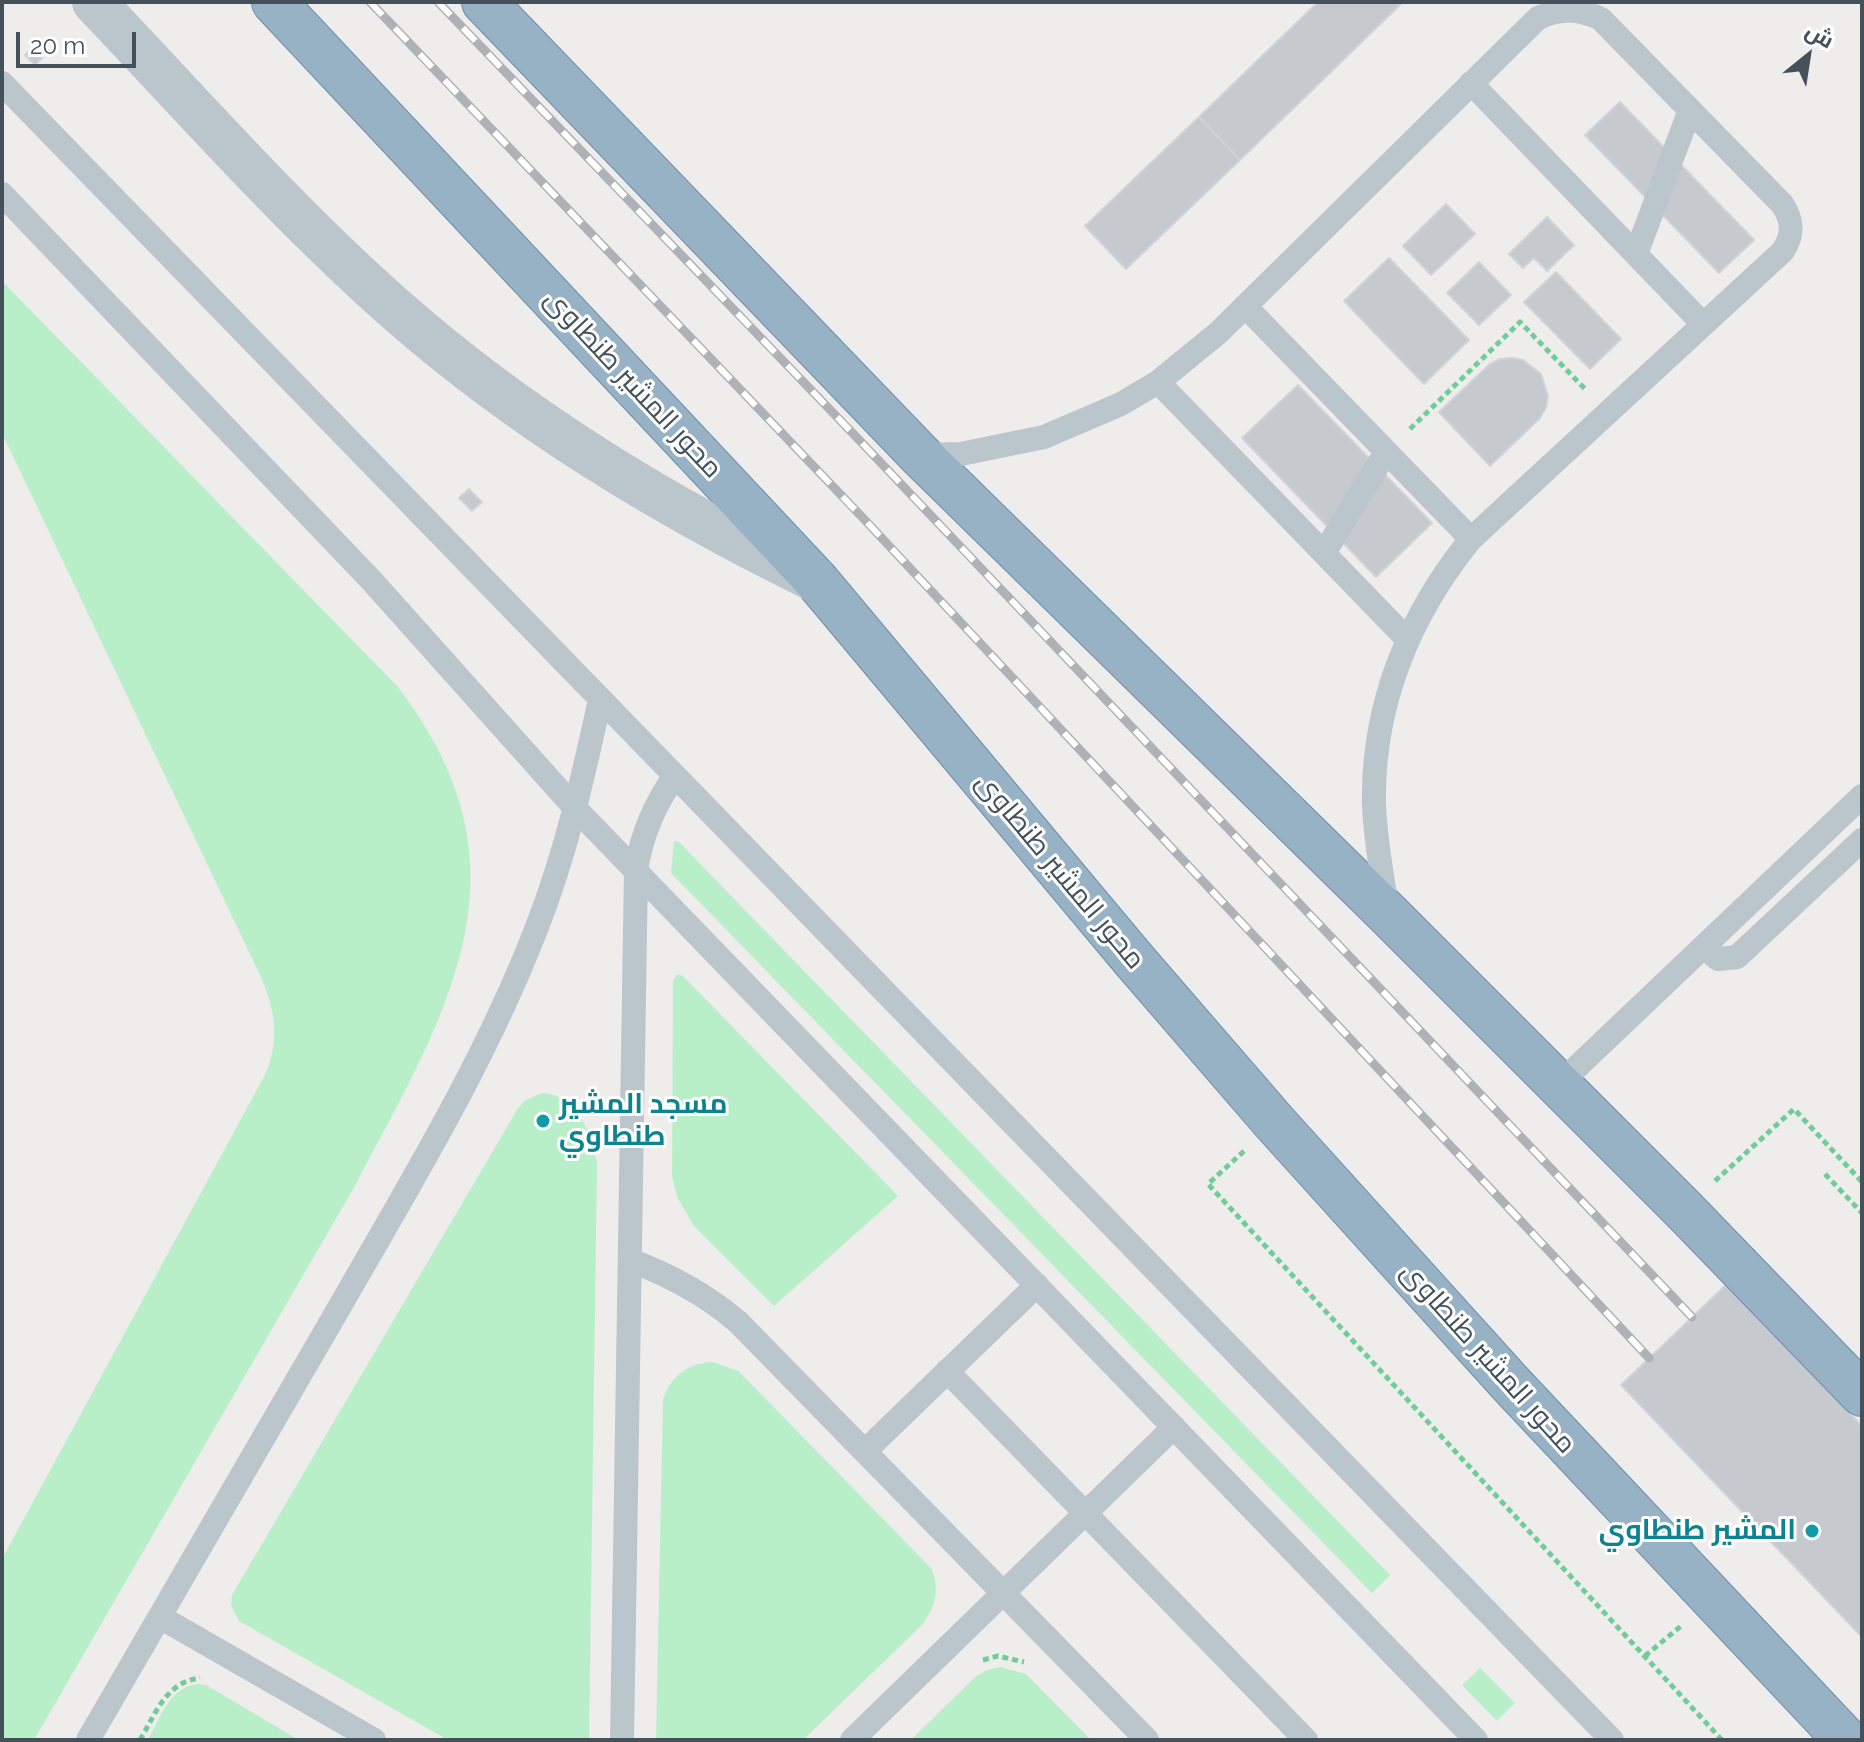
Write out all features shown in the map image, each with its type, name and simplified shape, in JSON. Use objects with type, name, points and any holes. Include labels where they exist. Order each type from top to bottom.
[{"type":"highway","name":"محور المشير طنطاوى","points":[[274,2],[817,581],[1134,960],[1275,1123],[1510,1383],[1846,1740]]},
{"type":"highway","points":[[484,2],[920,455],[1388,914],[1684,1210],[1862,1394]]},
{"type":"street","points":[[94,2],[330,249],[457,361],[525,412],[618,474],[741,544],[817,581]]},
{"type":"lane","points":[[920,455],[961,454],[1044,437],[1121,404],[1158,382],[1189,359],[1245,306],[1538,18],[1569,9],[1601,19],[1782,204],[1791,224],[1791,235],[1783,251],[1471,539],[1428,597],[1387,697],[1375,768],[1377,840],[1388,914]]},
{"type":"lane","points":[[2,83],[1612,1740]]},
{"type":"lane","points":[[1471,83],[1703,324]]},
{"type":"lane","points":[[1636,254],[1690,110]]},
{"type":"lane","points":[[2,194],[372,581],[575,808],[1476,1740]]},
{"type":"lane","points":[[1245,306],[1471,539]]},
{"type":"lane","points":[[1158,382],[1408,640]]},
{"type":"lane","points":[[1324,553],[1386,452]]},
{"type":"lane","points":[[88,1740],[464,1091],[491,1036],[538,924],[575,808],[600,700]]},
{"type":"lane","points":[[622,1740],[636,870],[648,821],[674,777]]},
{"type":"lane","points":[[1558,1085],[1862,796]]},
{"type":"lane","points":[[1703,947],[1718,959],[1737,957],[1862,840]]},
{"type":"lane","points":[[630,1260],[688,1285],[715,1302],[761,1344],[1147,1740]]},
{"type":"lane","points":[[865,1451],[1037,1285]]},
{"type":"lane","points":[[947,1371],[1306,1740]]},
{"type":"lane","points":[[852,1740],[1174,1427]]},
{"type":"lane","points":[[160,1617],[374,1740]]},
{"type":"path","points":[[1386,452],[1520,322],[1607,412]]},
{"type":"path","points":[[1684,1210],[1794,1109],[1862,1182]]},
{"type":"path","points":[[1275,1123],[1208,1184],[1722,1740]]},
{"type":"path","points":[[1825,1174],[1862,1213]]},
{"type":"path","points":[[972,1666],[998,1656],[1011,1657],[1036,1669]]},
{"type":"path","points":[[140,1740],[168,1693],[177,1685],[199,1678],[211,1680]]},
{"type":"green space","points":[[2,281],[397,686],[440,752],[463,816],[471,877],[464,938],[447,998],[390,1120],[34,1740],[2,1740],[2,1559],[266,1073],[273,1048],[274,1024],[260,975],[2,433]]},
{"type":"green space","points":[[674,841],[679,842],[1390,1575],[1372,1593],[671,873]]},
{"type":"green space","points":[[678,974],[898,1196],[774,1306],[694,1226],[678,1199],[672,1177],[673,980]]},
{"type":"green space","points":[[542,1093],[565,1101],[581,1118],[597,1164],[589,1740],[448,1740],[239,1621],[231,1605],[232,1595],[517,1110],[524,1101]]},
{"type":"green space","points":[[713,1362],[738,1371],[931,1568],[934,1575],[935,1597],[923,1624],[803,1740],[656,1740],[663,1399],[671,1383],[682,1372]]},
{"type":"green space","points":[[1000,1667],[1026,1674],[1091,1740],[911,1740],[975,1677]]},
{"type":"green space","points":[[1480,1668],[1515,1703],[1497,1721],[1462,1685]]},
{"type":"green space","points":[[206,1685],[299,1740],[148,1740],[173,1697],[188,1686]]},
{"type":"building","points":[[1318,2],[1403,2],[1240,160],[1199,117]]},
{"type":"building","points":[[36,44],[46,54],[35,65],[25,55]]},
{"type":"building","points":[[1620,102],[1754,240],[1719,273],[1585,135]]},
{"type":"building","points":[[1199,117],[1240,160],[1126,269],[1085,226]]},
{"type":"building","points":[[1446,204],[1475,234],[1431,275],[1403,246]]},
{"type":"building","points":[[1547,217],[1574,245],[1547,271],[1534,258],[1523,268],[1509,254]]},
{"type":"building","points":[[1389,258],[1469,340],[1424,384],[1344,301]]},
{"type":"building","points":[[1479,262],[1511,295],[1479,325],[1447,293]]},
{"type":"building","points":[[1556,272],[1621,339],[1590,369],[1524,302]]},
{"type":"building","points":[[1512,358],[1523,360],[1541,374],[1548,396],[1546,407],[1540,418],[1490,466],[1439,412],[1490,364]]},
{"type":"building","points":[[1298,385],[1432,523],[1376,577],[1242,438]]},
{"type":"building","points":[[469,489],[482,502],[472,511],[459,498]]},
{"type":"building","name":"المشير طنطاوي","points":[[1727,1284],[1862,1426],[1862,1637],[1621,1385]]},
{"type":"railway","points":[[370,2],[863,518],[1649,1358]]},
{"type":"railway","points":[[438,2],[863,444],[1692,1317]]},
{"type":"place","name":"مسجد المشير طنطاوي","points":[[543,1121]]},
{"type":"place","name":"المشير طنطاوي","points":[[1812,1531]]}]
